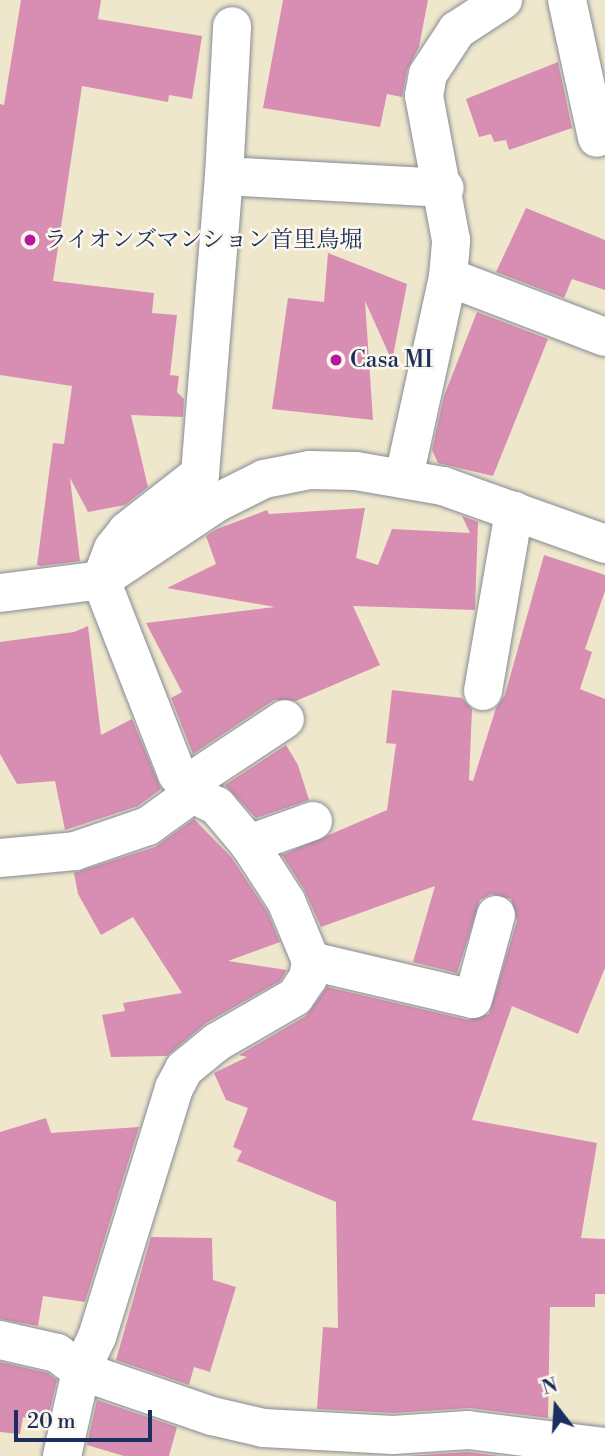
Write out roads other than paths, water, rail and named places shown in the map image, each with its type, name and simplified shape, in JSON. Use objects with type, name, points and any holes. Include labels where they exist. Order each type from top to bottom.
[{"type":"street","points":[[404,477],[449,276],[451,240],[444,188],[425,96],[428,74],[457,30],[503,0]]},
{"type":"street","points":[[567,0],[597,138]]},
{"type":"street","points":[[62,1456],[81,1371],[97,1337],[169,1104],[184,1069],[217,1042],[295,997],[308,978],[311,961],[286,901],[249,844],[217,806],[192,794],[177,774],[101,580],[113,549],[127,531],[200,474],[232,26]]},
{"type":"street","points":[[223,176],[444,188]]},
{"type":"street","points":[[449,276],[605,337]]},
{"type":"street","points":[[0,593],[101,580],[218,502],[264,480],[310,470],[404,477],[513,510],[605,544]]},
{"type":"street","points":[[483,691],[513,510]]},
{"type":"street","points":[[0,858],[75,851],[118,839],[173,811],[192,794],[199,776],[285,719]]},
{"type":"street","points":[[249,844],[313,821]]},
{"type":"street","points":[[311,961],[473,999],[496,915]]},
{"type":"street","points":[[0,1340],[57,1353],[81,1371],[212,1416],[264,1428],[392,1445],[467,1430],[600,1450]]},
{"type":"place","name":"ライオンズマンション首里鳥堀","points":[[30,240]]},
{"type":"place","name":"Casa MI","points":[[336,360]]}]
